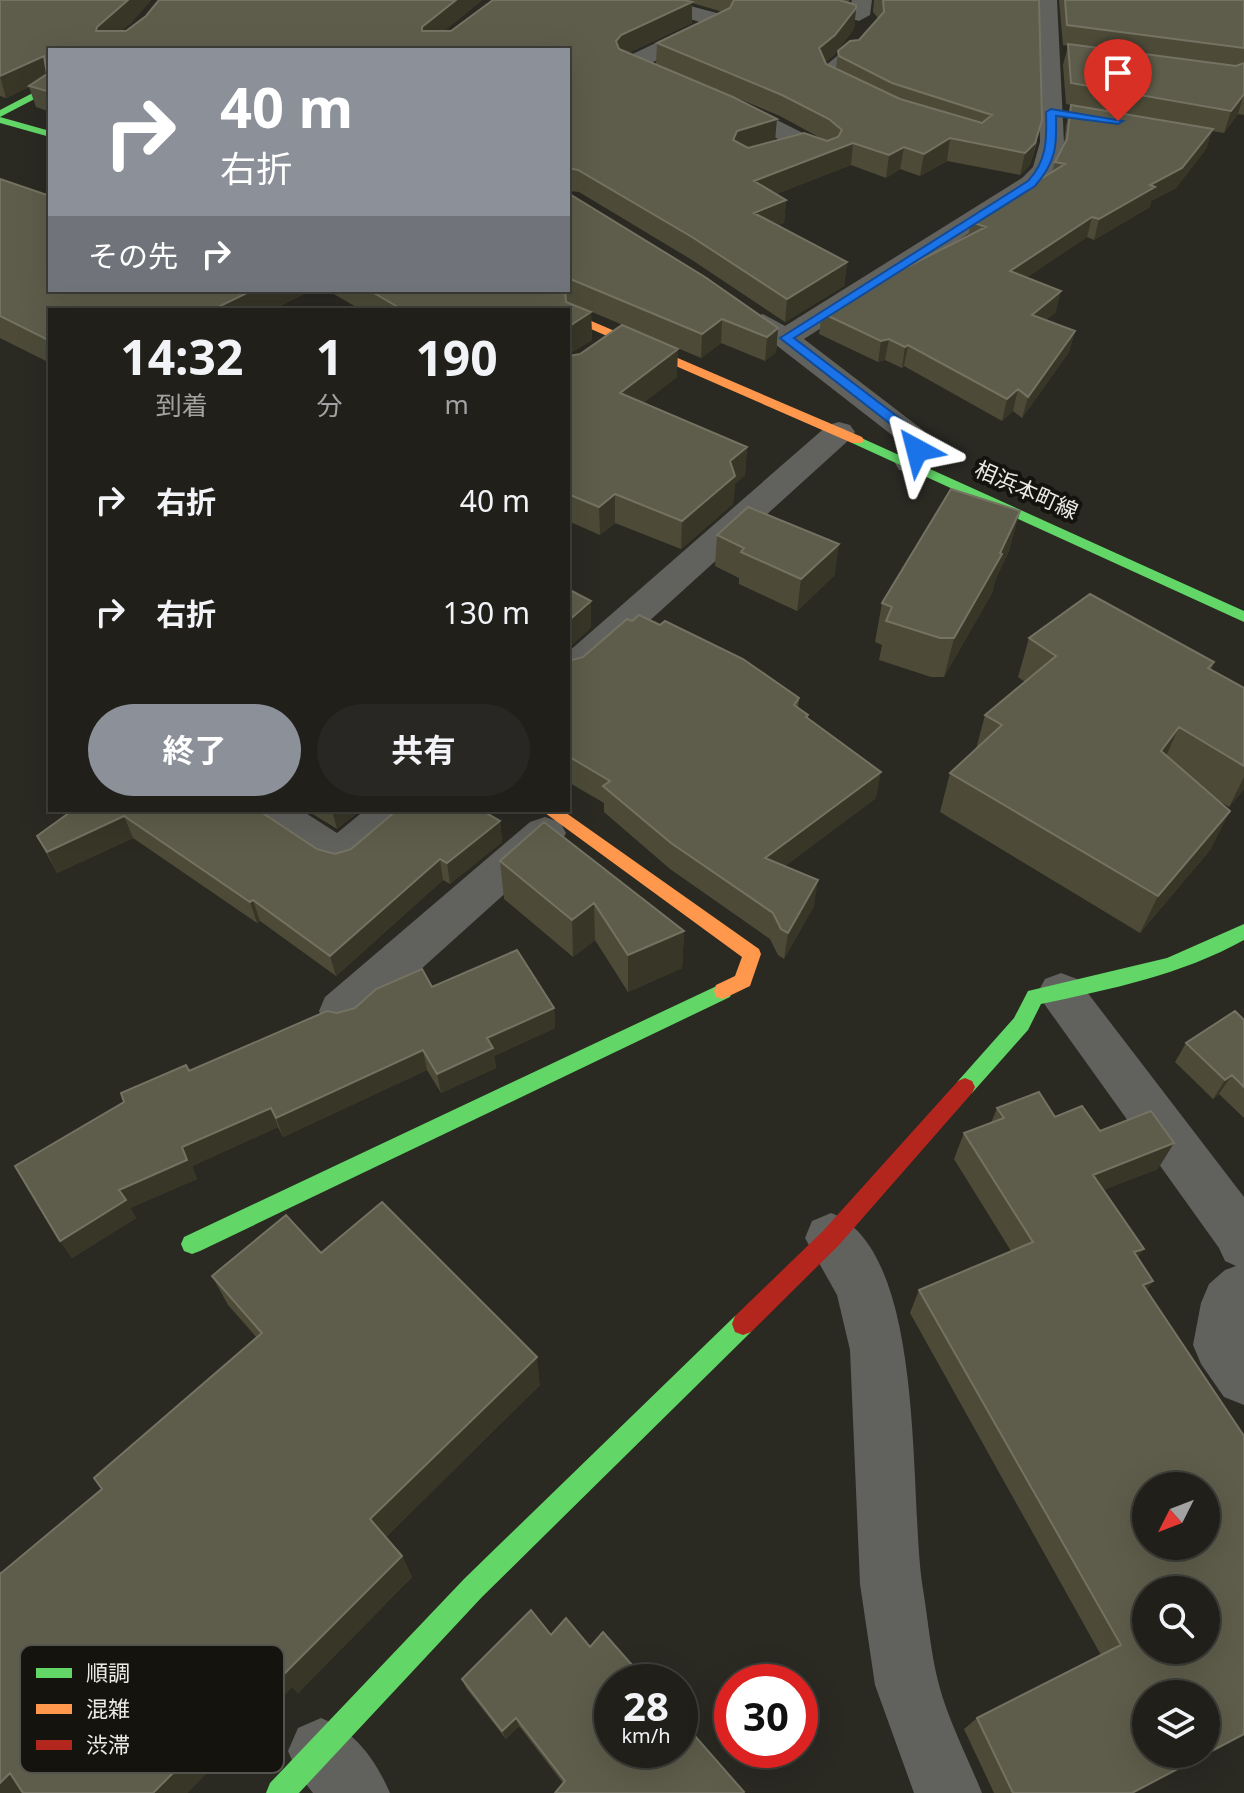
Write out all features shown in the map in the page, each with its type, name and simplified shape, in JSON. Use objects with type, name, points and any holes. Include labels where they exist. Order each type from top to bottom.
[{"type":"street","points":[[644,0],[720,21],[630,64],[741,111],[814,148],[776,152]]},
{"type":"street","points":[[800,0],[858,28]]},
{"type":"street","points":[[786,338],[1031,183],[1045,169],[1052,142],[1051,112],[1058,55],[1047,0]]},
{"type":"street","points":[[0,114],[48,88]]},
{"type":"street","points":[[1051,112],[1081,116]]},
{"type":"street","points":[[0,120],[48,133]]},
{"type":"street","points":[[746,311],[898,423],[915,441],[917,450],[911,463]]},
{"type":"street","name":"相浜本町線","points":[[570,316],[911,463],[1244,617]]},
{"type":"street","points":[[594,355],[620,337]]},
{"type":"street","points":[[570,671],[839,432]]},
{"type":"street","points":[[273,812],[339,856],[391,812]]},
{"type":"street","points":[[192,1244],[743,981],[752,954],[556,814],[342,1011]]},
{"type":"street","points":[[319,1779],[473,1588],[831,1238],[1021,1024],[1035,997],[1238,945]]},
{"type":"street","points":[[1061,992],[1241,1235],[1244,1244]]},
{"type":"street","points":[[831,1238],[862,1286],[878,1350],[891,1584],[907,1685],[948,1793]]},
{"type":"street","points":[[1244,1288],[1228,1303],[1221,1345],[1244,1377]]},
{"type":"lane","points":[[850,94],[829,81],[826,70],[858,28]]},
{"type":"building","points":[[0,0],[128,0],[96,31],[126,31],[146,16],[159,0],[456,0],[422,27],[422,31],[451,31],[493,0],[684,0],[692,2],[621,35],[616,41],[619,49],[777,119],[737,131],[733,140],[748,148],[804,133],[827,141],[838,137],[842,130],[829,119],[782,95],[657,43],[730,8],[734,0],[839,0],[856,5],[856,8],[835,35],[819,48],[826,64],[900,99],[982,123],[992,115],[892,83],[839,56],[838,51],[850,41],[859,40],[884,12],[883,0],[1039,0],[1042,120],[1035,143],[1025,153],[950,138],[924,154],[904,147],[889,155],[853,143],[754,181],[786,200],[754,213],[847,262],[787,299],[692,237],[578,170],[570,168],[570,48],[48,48],[48,91],[29,86],[47,74],[44,56],[0,76]]},
{"type":"building","points":[[1065,0],[1244,0],[1244,48],[1067,25]]},
{"type":"building","points":[[1068,44],[1236,66],[1244,63],[1244,94],[1231,111],[1071,83]]},
{"type":"building","points":[[1071,105],[1213,129],[1182,168],[1150,185],[1155,187],[1099,219],[1092,217],[1010,271],[1061,291],[1032,315],[1075,331],[1028,397],[1018,389],[1007,399],[908,345],[905,347],[889,339],[881,341],[822,313],[874,280],[877,282],[986,227],[971,222],[1065,164],[1055,162],[1067,139]]},
{"type":"building","points":[[0,179],[48,195],[48,292],[249,292],[216,308],[48,308],[48,340],[0,316]]},
{"type":"building","points":[[570,194],[705,277],[778,328],[767,337],[722,319],[702,334],[570,279]]},
{"type":"building","points":[[372,292],[565,292],[566,302],[591,312],[570,326],[570,308],[400,308]]},
{"type":"building","points":[[622,325],[678,349],[620,393],[747,447],[730,461],[735,476],[682,521],[615,494],[599,507],[570,495],[570,356],[580,354]]},
{"type":"building","points":[[951,489],[1020,511],[1002,554],[954,638],[940,638],[886,621],[892,607],[882,603]]},
{"type":"building","points":[[748,507],[839,544],[801,579],[741,552],[744,548],[717,535]]},
{"type":"building","points":[[570,590],[591,601],[570,619]]},
{"type":"building","points":[[1090,594],[1214,662],[1208,668],[1244,688],[1244,766],[1179,727],[1161,751],[1230,811],[1158,896],[950,773],[1002,725],[985,715],[1056,656],[1029,638]]},
{"type":"building","points":[[639,615],[660,625],[665,621],[743,659],[799,698],[794,705],[808,715],[806,717],[881,772],[765,858],[818,880],[788,933],[781,929],[773,913],[671,843],[603,786],[610,781],[570,757],[570,660],[583,657],[627,619],[632,621]]},
{"type":"building","points":[[70,812],[261,812],[317,849],[335,854],[351,849],[395,812],[484,812],[500,821],[447,863],[440,859],[330,956],[253,900],[250,902],[124,816],[47,852],[37,836]]},
{"type":"building","points":[[544,822],[684,931],[628,955],[594,903],[572,920],[500,861]]},
{"type":"building","points":[[517,950],[554,1008],[487,1038],[493,1048],[437,1074],[423,1050],[276,1118],[271,1108],[182,1147],[187,1160],[119,1190],[126,1200],[60,1241],[15,1166],[124,1102],[121,1093],[186,1065],[189,1071],[327,1011],[337,1013],[355,1008],[376,989],[422,969],[432,987]]},
{"type":"building","points":[[1235,1011],[1244,1020],[1244,1087],[1232,1075],[1225,1080],[1186,1043]]},
{"type":"building","points":[[1039,1092],[1055,1117],[1082,1106],[1100,1131],[1151,1111],[1174,1143],[1093,1175],[1144,1249],[1134,1252],[1153,1281],[1143,1285],[1244,1436],[1244,1734],[1220,1747],[1220,1680],[1132,1680],[1132,1768],[1179,1768],[1132,1793],[1013,1793],[977,1718],[1121,1645],[919,1290],[1033,1242],[964,1133],[1004,1118],[997,1108]]},
{"type":"building","points":[[382,1202],[537,1357],[370,1519],[402,1556],[284,1674],[284,1645],[20,1645],[20,1773],[173,1773],[153,1793],[23,1793],[10,1773],[0,1783],[0,1574],[102,1489],[94,1478],[262,1333],[212,1276],[286,1215],[321,1253]]},
{"type":"building","points":[[531,1610],[551,1635],[566,1618],[590,1647],[603,1632],[631,1664],[594,1664],[594,1768],[698,1768],[698,1740],[714,1758],[714,1768],[723,1768],[744,1792],[555,1793],[565,1781],[516,1718],[502,1731],[462,1679]]},
{"type":"traffic: fast","points":[[0,114],[48,88]]},
{"type":"traffic: fast","points":[[0,120],[48,133]]},
{"type":"traffic: fast","points":[[857,440],[1244,617]]},
{"type":"traffic: fast","points":[[965,1087],[1021,1024],[1035,997],[1169,965],[1195,956],[1244,931]]},
{"type":"traffic: fast","points":[[192,1244],[723,991]]},
{"type":"traffic: fast","points":[[280,1793],[473,1588],[743,1324]]},
{"type":"traffic: slow","points":[[570,316],[857,440]]},
{"type":"traffic: slow","points":[[553,812],[752,954],[743,981],[723,991]]},
{"type":"traffic: jam","points":[[743,1324],[831,1238],[965,1087]]},
{"type":"route","points":[[917,450],[915,441],[898,423],[786,338],[1031,183],[1045,169],[1052,142],[1051,112],[1118,121]]}]
